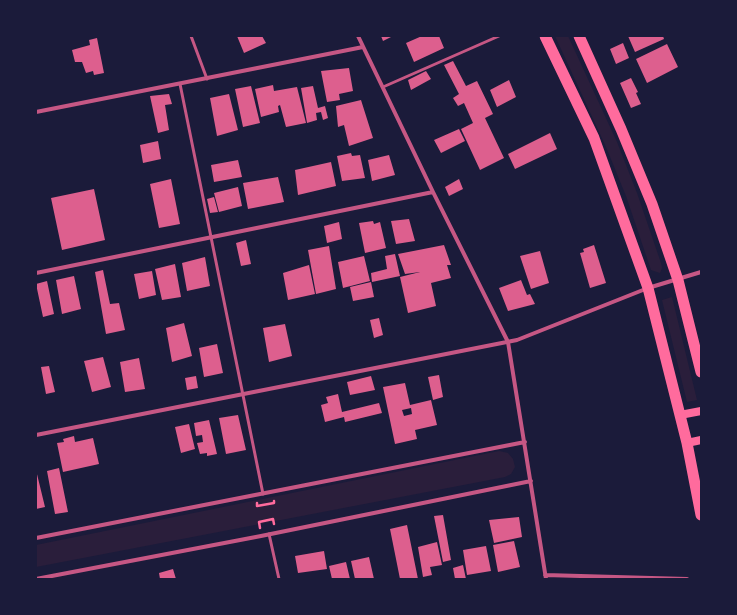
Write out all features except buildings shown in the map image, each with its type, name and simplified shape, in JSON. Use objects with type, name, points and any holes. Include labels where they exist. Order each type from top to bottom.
[{"type":"highway","points":[[545,36],[594,138],[648,288],[687,443],[701,515]]},
{"type":"highway","points":[[579,36],[640,176],[678,280],[701,372]]},
{"type":"main road","points":[[680,415],[701,411]]},
{"type":"main road","points":[[687,443],[701,440]]},
{"type":"street","points":[[358,36],[433,192],[508,342],[546,577],[686,579]]},
{"type":"street","points":[[36,112],[363,47]]},
{"type":"street","points":[[36,273],[433,192]]},
{"type":"street","points":[[36,435],[518,340],[648,288],[701,272]]},
{"type":"street","points":[[36,538],[525,442]]},
{"type":"street","points":[[36,579],[270,534],[531,481]]},
{"type":"lane","points":[[191,36],[207,79]]},
{"type":"lane","points":[[383,87],[499,36]]},
{"type":"lane","points":[[180,84],[264,494]]},
{"type":"lane","points":[[270,534],[279,579]]},
{"type":"shaded area","points":[[555,36],[568,36],[617,142],[637,193],[661,263],[662,268],[660,273],[651,270],[626,196],[606,147]]},
{"type":"shaded area","points":[[672,297],[697,400],[687,402],[662,300]]},
{"type":"shaded area","points":[[499,451],[508,453],[513,459],[515,467],[511,474],[505,477],[36,567],[36,545]]}]
